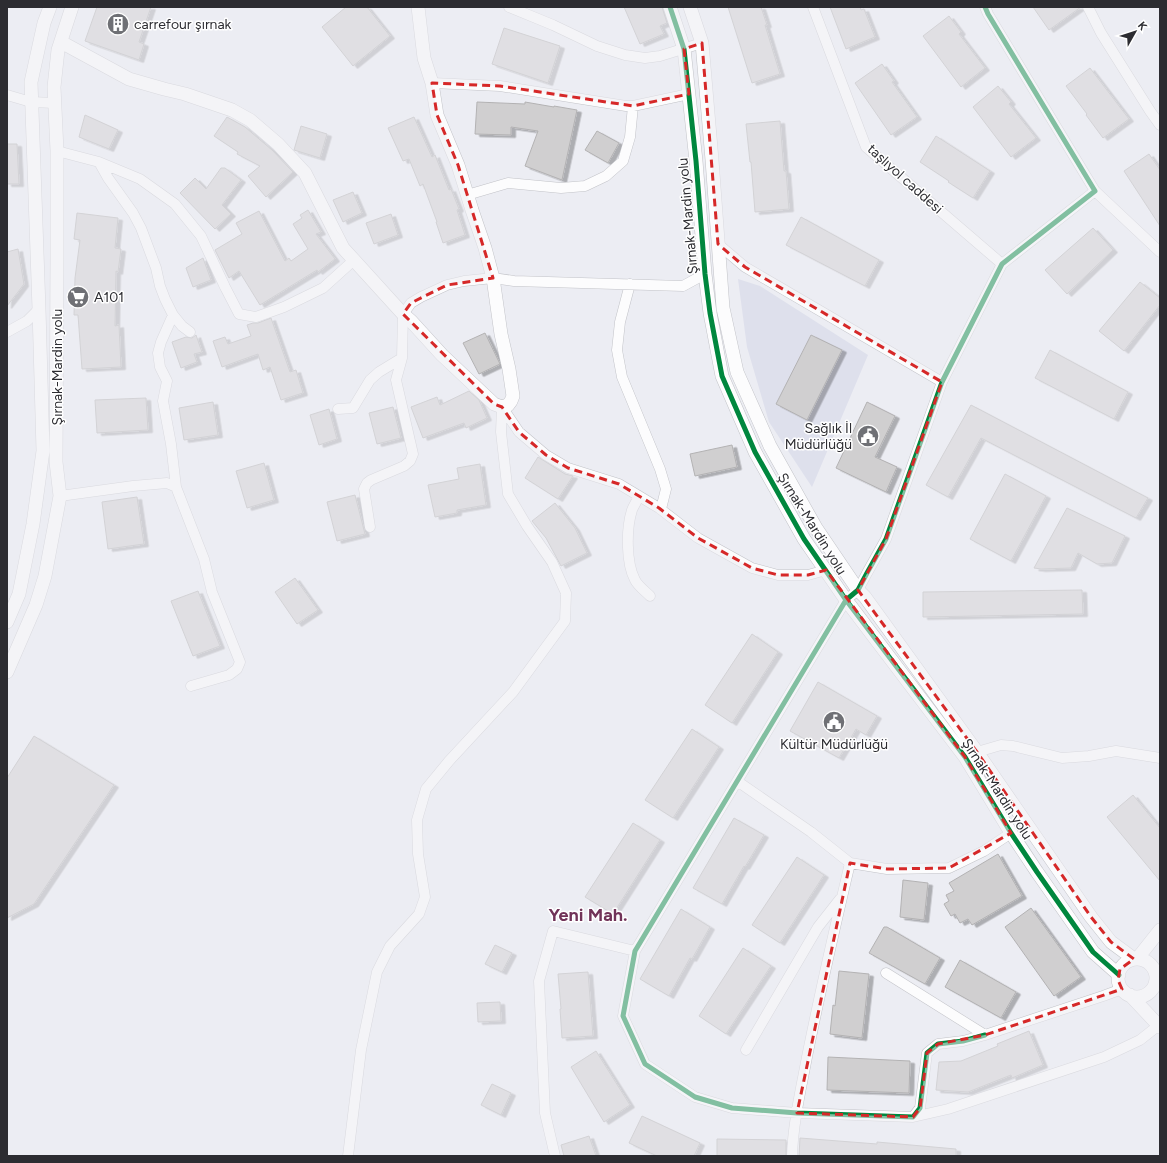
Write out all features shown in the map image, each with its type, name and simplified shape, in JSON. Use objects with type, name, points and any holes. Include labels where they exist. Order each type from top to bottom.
[{"type":"street","name":"Şırnak-Mardin yolu","points":[[7,622],[19,594],[33,524],[43,451],[40,309],[30,82],[44,23],[50,7]]},
{"type":"street","name":"Şırnak-Mardin yolu","points":[[7,672],[36,605],[45,576],[60,496],[56,462],[57,151],[54,87],[58,50],[72,7]]},
{"type":"street","points":[[418,7],[424,58],[432,83],[437,115],[458,165],[485,248],[493,278],[501,334],[509,369],[513,396],[508,405],[502,407]]},
{"type":"street","points":[[509,7],[553,25],[597,46],[625,55],[645,58],[660,56],[702,44]]},
{"type":"street","name":"Şırnak-Mardin yolu","points":[[670,7],[684,48],[696,161],[705,274],[710,313],[722,376],[755,452],[804,539],[846,600],[964,757],[1011,833],[1060,907],[1093,952],[1119,975]]},
{"type":"street","name":"Şırnak-Mardin yolu","points":[[690,7],[702,44],[723,308],[737,372],[770,446],[816,528],[858,590],[978,752],[1091,917],[1111,942],[1135,959]]},
{"type":"street","name":"taşlıyol caddesi","points":[[812,7],[866,146],[1002,264]]},
{"type":"street","points":[[985,7],[1095,192],[1160,252]]},
{"type":"street","points":[[1088,7],[1101,33],[1160,125]]},
{"type":"street","points":[[61,42],[129,79],[185,94],[232,110],[250,120],[278,144],[305,173],[343,248],[442,355],[494,404],[502,407],[519,432],[546,455],[568,468],[619,484],[659,508],[698,538],[752,568],[778,575],[808,575],[826,570]]},
{"type":"street","points":[[432,83],[500,86],[626,106],[633,106],[689,94]]},
{"type":"street","points":[[7,95],[32,102],[55,103]]},
{"type":"street","points":[[467,195],[508,183],[561,188],[585,186],[606,176],[623,161],[630,137],[633,106]]},
{"type":"street","points":[[57,151],[99,162],[140,179],[175,204],[202,236],[239,314],[256,316],[284,307],[323,288],[354,260]]},
{"type":"street","points":[[99,162],[142,228],[156,268],[160,286],[173,315],[182,326],[190,332]]},
{"type":"street","points":[[913,1117],[920,1108],[927,1053],[938,1044],[963,1041],[985,1035],[1103,996],[1126,992],[1135,997],[1147,994],[1158,984],[1151,964],[1146,961],[1135,959],[1129,961],[1120,969],[1119,975],[1120,985],[1126,992],[1159,1026],[1140,1040],[1104,1057],[948,1109],[913,1117],[732,1108],[694,1097],[645,1064],[623,1016],[635,951],[846,600],[858,590],[886,539],[942,382],[1002,264],[1095,192]]},
{"type":"street","points":[[718,244],[745,267],[942,382]]},
{"type":"street","points":[[370,527],[364,489],[371,480],[404,466],[410,461],[413,454],[396,380],[402,358],[403,314],[411,303],[447,285],[464,281],[493,278],[514,281],[683,286],[705,274]]},
{"type":"street","points":[[630,284],[620,322],[617,350],[622,377],[660,469],[666,489],[662,505],[659,508]]},
{"type":"street","points":[[7,332],[27,321],[40,309]]},
{"type":"street","points":[[173,315],[161,342],[158,353],[160,367],[167,381],[163,401],[171,444],[176,487],[204,559],[212,592],[240,662],[237,669],[229,675],[191,686]]},
{"type":"street","points":[[338,409],[353,408],[370,380],[379,372],[402,358]]},
{"type":"street","points":[[348,1156],[361,1050],[376,972],[390,946],[419,914],[425,897],[418,854],[417,820],[426,789],[449,761],[513,692],[565,621],[566,593],[552,562],[527,526],[508,494],[501,432],[502,407]]},
{"type":"street","points":[[60,496],[154,484],[167,483],[176,487]]},
{"type":"street","points":[[639,496],[632,511],[628,532],[629,557],[632,573],[636,582],[650,596]]},
{"type":"street","points":[[978,752],[1001,745],[1014,746],[1062,758],[1089,756],[1116,751],[1160,758]]},
{"type":"street","points":[[737,781],[811,832],[850,863],[887,869],[949,868],[984,851],[1011,833]]},
{"type":"street","points":[[792,1156],[792,1145],[797,1112],[821,986],[850,863]]},
{"type":"street","points":[[746,1050],[818,927],[842,897]]},
{"type":"street","points":[[1135,959],[1160,930]]},
{"type":"street","points":[[555,1156],[546,1113],[539,981],[553,931],[635,951]]},
{"type":"street","points":[[886,973],[985,1035]]},
{"type":"highlighted area","points":[[702,43],[718,244],[745,267],[942,382],[886,539],[858,590],[977,752],[1091,917],[1111,942],[1134,959],[1120,969],[1118,980],[1122,989],[985,1035],[938,1044],[927,1053],[920,1108],[913,1117],[797,1113],[850,863],[887,869],[949,868],[1011,833],[965,757],[826,570],[808,575],[778,575],[752,568],[698,538],[659,508],[619,484],[568,468],[546,455],[519,432],[502,407],[494,404],[403,314],[411,303],[447,285],[493,278],[458,165],[437,115],[432,83],[500,86],[633,106],[689,94],[684,49]]},
{"type":"shaded area","points":[[738,279],[760,286],[868,355],[812,487],[769,422],[747,347]]},
{"type":"building","name":"carrefour şırnak","points":[[97,7],[151,7],[139,42],[144,44],[139,60],[85,41]]},
{"type":"building","points":[[346,7],[367,7],[390,36],[353,66],[322,27]]},
{"type":"building","points":[[624,7],[662,7],[667,23],[660,26],[664,34],[640,44]]},
{"type":"building","points":[[728,7],[761,7],[780,74],[752,83]]},
{"type":"building","points":[[830,7],[860,7],[861,10],[864,9],[875,37],[846,49]]},
{"type":"building","points":[[1033,7],[1081,7],[1049,30]]},
{"type":"building","points":[[949,16],[961,32],[959,34],[985,68],[961,87],[923,36]]},
{"type":"building","points":[[504,28],[560,46],[548,83],[492,64]]},
{"type":"building","points":[[882,64],[894,81],[892,82],[917,117],[891,135],[855,83]]},
{"type":"building","points":[[1090,68],[1129,119],[1103,138],[1066,86]]},
{"type":"building","points":[[998,86],[1011,102],[1009,104],[1036,138],[1011,157],[973,107]]},
{"type":"building","points":[[477,102],[525,104],[525,102],[577,110],[562,180],[525,166],[538,131],[511,127],[511,135],[475,134]]},
{"type":"building","points":[[85,115],[118,130],[109,149],[79,137]]},
{"type":"building","points":[[227,117],[245,127],[272,150],[293,172],[266,197],[248,176],[260,166],[237,154],[238,152],[214,136]]},
{"type":"building","points":[[414,117],[432,157],[435,155],[449,190],[451,189],[459,209],[457,210],[465,235],[443,243],[423,184],[420,186],[409,159],[403,161],[388,128]]},
{"type":"building","points":[[780,121],[789,209],[755,212],[746,124]]},
{"type":"building","points":[[301,126],[327,134],[320,158],[294,150]]},
{"type":"building","points":[[597,131],[619,143],[608,163],[585,150]]},
{"type":"building","points":[[936,136],[990,171],[973,198],[920,162]]},
{"type":"building","points":[[7,144],[17,144],[19,184],[7,184]]},
{"type":"building","points":[[1149,154],[1160,170],[1160,226],[1124,171]]},
{"type":"building","points":[[221,168],[225,168],[241,180],[222,205],[231,214],[215,229],[180,193],[195,178],[206,189]]},
{"type":"building","points":[[353,192],[362,213],[343,222],[333,200]]},
{"type":"building","points":[[308,210],[321,232],[316,234],[335,259],[318,272],[317,270],[260,305],[239,271],[229,278],[215,250],[242,234],[236,223],[259,211],[285,261],[289,258],[291,261],[308,249],[293,224],[302,218],[300,215]]},
{"type":"building","points":[[77,213],[118,218],[115,248],[121,249],[118,272],[116,271],[115,326],[119,325],[121,367],[82,369],[78,315],[74,315],[75,278],[80,240],[74,239]]},
{"type":"building","points":[[391,214],[398,235],[374,244],[366,223]]},
{"type":"building","points":[[801,217],[879,260],[865,286],[786,245]]},
{"type":"building","points":[[1093,228],[1113,250],[1067,294],[1045,270]]},
{"type":"building","points":[[18,249],[24,284],[7,306],[7,252]]},
{"type":"building","points":[[203,258],[211,280],[193,287],[186,268]]},
{"type":"building","points":[[1140,282],[1160,298],[1160,305],[1124,351],[1099,331]]},
{"type":"building","points":[[271,318],[290,372],[296,370],[303,393],[281,400],[270,367],[263,370],[258,354],[222,367],[213,341],[225,337],[228,344],[251,336],[247,325]]},
{"type":"building","points":[[485,333],[500,364],[479,374],[463,343]]},
{"type":"building","points":[[196,335],[202,352],[194,354],[197,362],[181,368],[172,342],[186,337],[192,338]]},
{"type":"building","points":[[811,335],[842,350],[807,420],[776,404]]},
{"type":"building","points":[[1050,350],[1128,392],[1114,419],[1035,378]]},
{"type":"building","points":[[469,391],[479,400],[487,418],[466,428],[464,423],[423,438],[411,407],[437,397],[440,405]]},
{"type":"building","points":[[146,398],[148,430],[97,433],[95,400]]},
{"type":"building","points":[[213,402],[218,435],[184,440],[179,408]]},
{"type":"building","name":"Sağlık İl Müdürlüğü","points":[[867,402],[895,416],[875,457],[897,467],[886,492],[836,468]]},
{"type":"building","points":[[971,405],[1148,498],[1136,518],[981,438],[948,497],[926,485]]},
{"type":"building","points":[[393,407],[401,438],[377,444],[369,413]]},
{"type":"building","points":[[329,409],[337,439],[319,445],[310,415]]},
{"type":"building","points":[[732,445],[737,467],[695,476],[690,454]]},
{"type":"building","points":[[538,457],[565,474],[573,476],[558,499],[525,478]]},
{"type":"building","points":[[264,463],[274,500],[247,508],[236,471]]},
{"type":"building","points":[[480,464],[486,505],[457,510],[457,513],[435,517],[428,485],[459,479],[457,468]]},
{"type":"building","points":[[1005,474],[1046,496],[1011,561],[970,539]]},
{"type":"building","points":[[355,495],[365,534],[337,541],[327,502]]},
{"type":"building","points":[[137,497],[144,544],[108,549],[102,502]]},
{"type":"building","points":[[555,503],[575,528],[587,553],[561,566],[546,538],[532,521]]},
{"type":"building","points":[[1067,508],[1125,536],[1112,563],[1097,564],[1078,553],[1071,568],[1034,568]]},
{"type":"building","points":[[295,578],[318,610],[297,624],[275,592]]},
{"type":"building","points":[[1082,590],[1083,614],[923,617],[923,592]]},
{"type":"building","points":[[198,591],[220,646],[193,656],[171,601]]},
{"type":"building","points":[[752,634],[778,652],[732,723],[705,705]]},
{"type":"building","name":"Kültür Müdürlüğü","points":[[818,682],[877,716],[866,735],[856,729],[839,758],[790,731]]},
{"type":"building","points":[[692,729],[719,747],[673,818],[645,800]]},
{"type":"building","points":[[34,736],[114,785],[34,904],[7,918],[7,778]]},
{"type":"building","points":[[1133,795],[1160,828],[1160,881],[1107,817]]},
{"type":"building","points":[[734,818],[764,835],[722,904],[693,888]]},
{"type":"building","points":[[633,823],[660,840],[613,914],[585,897]]},
{"type":"building","points":[[998,854],[1022,896],[972,925],[968,919],[960,923],[955,914],[951,916],[944,904],[949,901],[946,895],[954,891],[949,883]]},
{"type":"building","points":[[797,857],[824,875],[780,943],[752,925]]},
{"type":"building","points":[[903,880],[928,883],[924,920],[900,917]]},
{"type":"building","points":[[1031,908],[1081,977],[1054,996],[1005,927]]},
{"type":"building","points":[[681,909],[710,927],[692,959],[690,958],[669,996],[640,979]]},
{"type":"building","points":[[884,927],[887,927],[940,958],[925,984],[869,953]]},
{"type":"building","points":[[495,945],[512,953],[502,972],[485,964]]},
{"type":"building","points":[[743,948],[771,966],[726,1034],[699,1016]]},
{"type":"building","points":[[960,960],[1016,992],[1001,1018],[945,987]]},
{"type":"building","points":[[839,971],[869,974],[862,1038],[830,1034]]},
{"type":"building","points":[[588,972],[593,1036],[562,1038],[558,974]]},
{"type":"building","points":[[500,1002],[501,1021],[478,1022],[477,1003]]},
{"type":"building","points":[[1029,1031],[1043,1065],[1012,1078],[1011,1075],[968,1092],[936,1090],[939,1062],[961,1061],[998,1046],[997,1044]]},
{"type":"building","points":[[596,1051],[630,1105],[604,1122],[571,1067]]},
{"type":"building","points":[[828,1057],[910,1061],[909,1093],[827,1090]]},
{"type":"building","points":[[492,1084],[511,1093],[501,1115],[481,1105]]},
{"type":"building","points":[[642,1116],[700,1143],[694,1156],[657,1156],[629,1143]]},
{"type":"building","points":[[589,1136],[596,1156],[564,1156],[561,1145]]},
{"type":"building","points":[[800,1138],[877,1144],[877,1142],[956,1149],[956,1156],[799,1156]]},
{"type":"building","points":[[717,1139],[786,1140],[786,1156],[717,1156]]},
{"type":"cycle path","points":[[670,7],[684,49],[696,161],[705,274],[710,313],[722,376],[755,452],[804,539],[846,600],[965,757],[1011,833],[1093,952],[1119,975]]},
{"type":"cycle path","points":[[985,7],[1095,191],[1002,264],[942,382],[886,539],[858,590],[846,600],[635,951],[623,1016],[645,1064],[695,1097],[732,1108],[797,1113],[913,1117],[920,1108],[927,1053],[938,1044],[963,1041],[985,1035]]},
{"type":"place","name":"carrefour şırnak","points":[[118,24]]},
{"type":"place","name":"A101","points":[[78,297]]},
{"type":"place","name":"Sağlık İl Müdürlüğü","points":[[868,436]]},
{"type":"place","name":"Kültür Müdürlüğü","points":[[834,722]]},
{"type":"district","name":"Yeni Mah.","points":[[588,915]]}]
